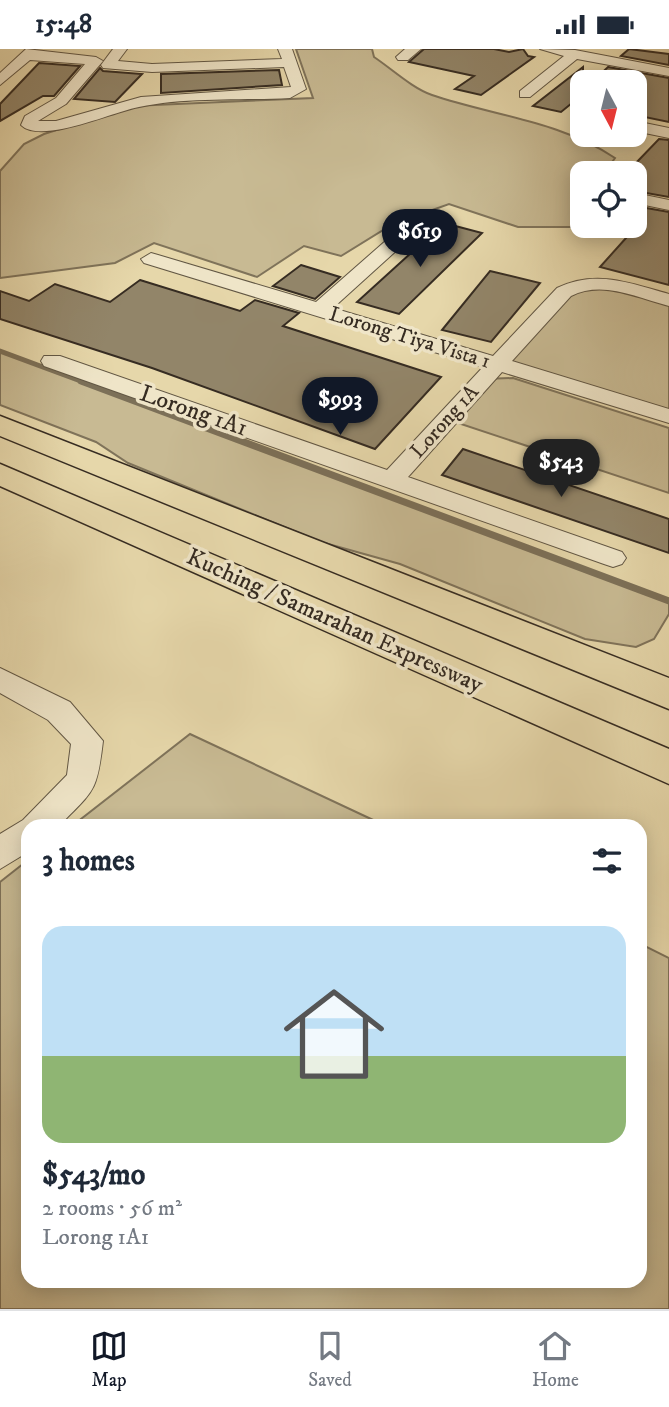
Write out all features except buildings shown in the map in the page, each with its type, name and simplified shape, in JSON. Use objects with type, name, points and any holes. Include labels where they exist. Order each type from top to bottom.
[{"type":"highway","points":[[0,412],[96,450],[112,461],[116,472]]},
{"type":"highway","name":"Kuching / Samarahan Expressway","points":[[0,425],[669,694]]},
{"type":"highway","name":"Kuching / Samarahan Expressway","points":[[0,474],[669,767]]},
{"type":"street","points":[[30,52],[96,61],[61,101],[30,119],[29,125],[40,128],[57,126],[141,101],[290,94],[299,89],[287,56],[152,68],[108,65],[120,49]]},
{"type":"street","points":[[547,49],[669,72]]},
{"type":"street","points":[[0,81],[30,52],[92,55]]},
{"type":"street","points":[[525,94],[575,54]]},
{"type":"street","points":[[648,129],[669,133]]},
{"type":"street","points":[[647,200],[669,205]]},
{"type":"street","points":[[319,310],[412,227]]},
{"type":"street","name":"Lorong Tiya Vista 1","points":[[151,259],[669,416]]},
{"type":"street","name":"Lorong 1A","points":[[392,479],[497,364],[574,285],[597,282],[669,300]]},
{"type":"street","name":"Lorong 1A1","points":[[52,361],[614,558]]},
{"type":"street","points":[[0,679],[59,711],[87,741],[82,781],[44,819]]},
{"type":"street","points":[[0,854],[21,838]]},
{"type":"shaded area","points":[[296,49],[372,49],[374,57],[425,92],[549,127],[570,134],[570,147],[596,147],[615,158],[613,161],[570,161],[570,227],[518,227],[449,204],[393,224],[341,256],[304,246],[257,277],[154,243],[115,263],[0,278],[0,171],[24,144],[44,134],[132,106],[313,98]]},
{"type":"shaded area","points":[[584,283],[669,300],[669,416],[497,364]]},
{"type":"shaded area","points":[[0,351],[669,601],[669,614],[654,639],[636,647],[585,639],[400,564],[321,542],[128,463],[96,442],[0,405]]},
{"type":"shaded area","points":[[513,378],[669,428],[669,493],[446,419],[483,379]]},
{"type":"shaded area","points":[[190,734],[371,819],[81,819]]},
{"type":"shaded area","points":[[21,866],[21,1288],[647,1288],[647,947],[669,958],[669,1309],[0,1309],[0,882]]},
{"type":"waterway","points":[[0,351],[86,383]]},
{"type":"waterway","points":[[81,381],[669,601]]}]
